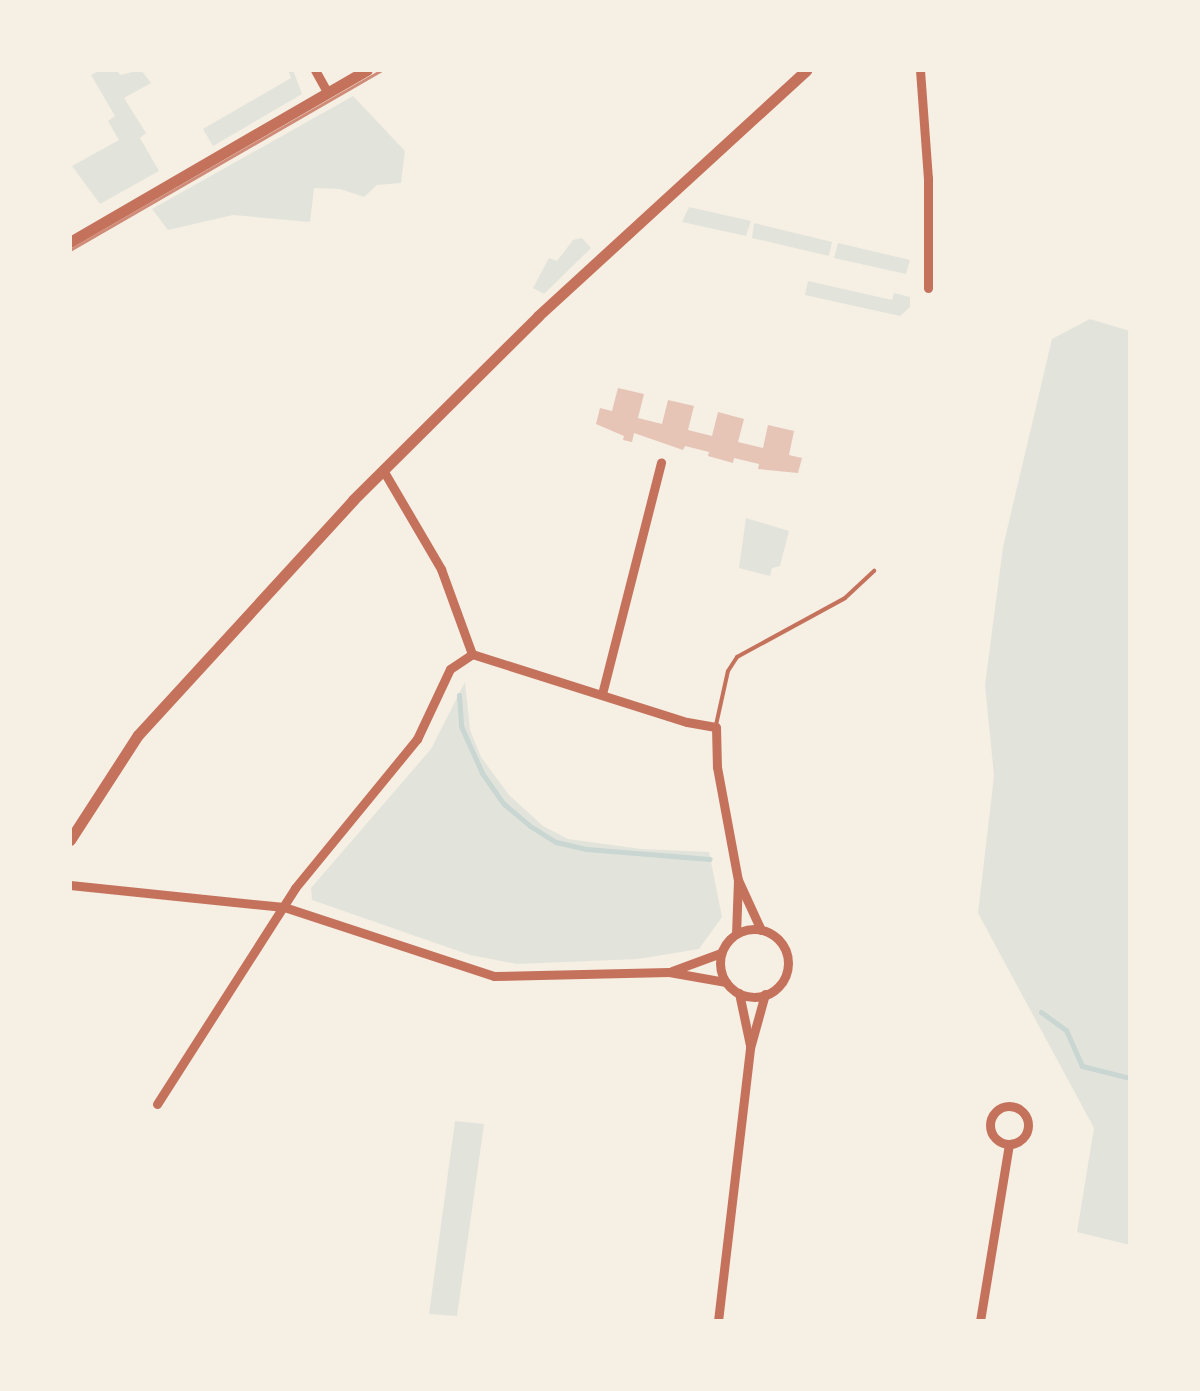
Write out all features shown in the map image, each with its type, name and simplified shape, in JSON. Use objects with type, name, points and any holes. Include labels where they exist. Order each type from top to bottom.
[{"type":"street","points":[[315,70],[328,93]]},
{"type":"street","points":[[70,242],[366,70]]},
{"type":"street","points":[[70,840],[138,735],[383,470],[538,316],[806,70]]},
{"type":"street","points":[[920,70],[928,178],[928,288]]},
{"type":"street","points":[[602,694],[662,462]]},
{"type":"street","points":[[383,470],[441,569],[472,654]]},
{"type":"street","points":[[472,654],[716,727],[718,767],[738,880],[736,934],[721,953],[668,972]]},
{"type":"street","points":[[157,1104],[284,908],[416,739],[450,669],[472,654]]},
{"type":"street","points":[[718,1321],[750,1048],[765,994],[783,980],[788,964],[781,942],[761,930],[738,880]]},
{"type":"street","points":[[70,885],[284,908],[485,975],[668,972],[726,982],[740,994],[750,1048]]},
{"type":"street","points":[[736,934],[761,930]]},
{"type":"street","points":[[721,953],[726,982]]},
{"type":"street","points":[[740,994],[765,994]]},
{"type":"street","points":[[1008,1106],[1022,1112],[1028,1124],[1023,1138],[1010,1144],[996,1138],[990,1125],[996,1112],[1008,1106]]},
{"type":"street","points":[[980,1321],[1010,1144]]},
{"type":"lane","points":[[716,727],[722,689],[737,657],[845,598],[874,570]]},
{"type":"shaded area","points":[[100,70],[117,70],[120,75],[141,70],[151,83],[124,98],[146,133],[140,138],[159,171],[100,204],[72,166],[119,140],[108,121],[115,116],[91,75]]},
{"type":"shaded area","points":[[288,70],[293,70],[302,94],[213,146],[203,129],[291,78]]},
{"type":"shaded area","points":[[353,96],[405,151],[401,183],[377,185],[364,197],[340,189],[314,188],[310,222],[233,215],[168,230],[152,209]]},
{"type":"shaded area","points":[[689,207],[751,221],[746,236],[682,222]]},
{"type":"shaded area","points":[[754,223],[832,242],[829,256],[752,238]]},
{"type":"shaded area","points":[[582,238],[591,248],[544,294],[533,288],[549,258],[557,261],[573,240]]},
{"type":"shaded area","points":[[838,243],[910,260],[906,274],[834,258]]},
{"type":"shaded area","points":[[808,281],[892,300],[894,293],[910,297],[910,307],[900,316],[805,295]]},
{"type":"shaded area","points":[[1090,319],[1130,331],[1130,1245],[1077,1232],[1094,1128],[978,913],[994,776],[985,685],[1003,547],[1052,339]]},
{"type":"shaded area","points":[[746,518],[789,531],[780,566],[772,568],[770,576],[739,568]]},
{"type":"shaded area","points":[[465,682],[470,730],[481,757],[509,795],[543,826],[568,839],[641,849],[709,852],[722,917],[699,949],[638,959],[517,964],[470,955],[312,900],[311,888],[431,749]]},
{"type":"shaded area","points":[[455,1121],[484,1124],[457,1316],[429,1314]]},
{"type":"building","points":[[618,388],[644,394],[638,418],[662,424],[668,400],[694,406],[688,430],[712,436],[718,412],[744,419],[738,442],[763,448],[768,425],[794,431],[789,455],[802,458],[798,473],[758,469],[759,464],[734,458],[733,463],[708,456],[709,452],[685,446],[683,450],[634,433],[632,442],[623,440],[624,436],[596,424],[600,408],[612,411]]},
{"type":"waterway","points":[[459,695],[461,726],[482,773],[504,804],[530,826],[556,842],[586,849],[710,859]]},
{"type":"waterway","points":[[1041,1012],[1066,1030],[1082,1066],[1130,1078]]},
{"type":"tram line","points":[[70,250],[382,70]]}]
